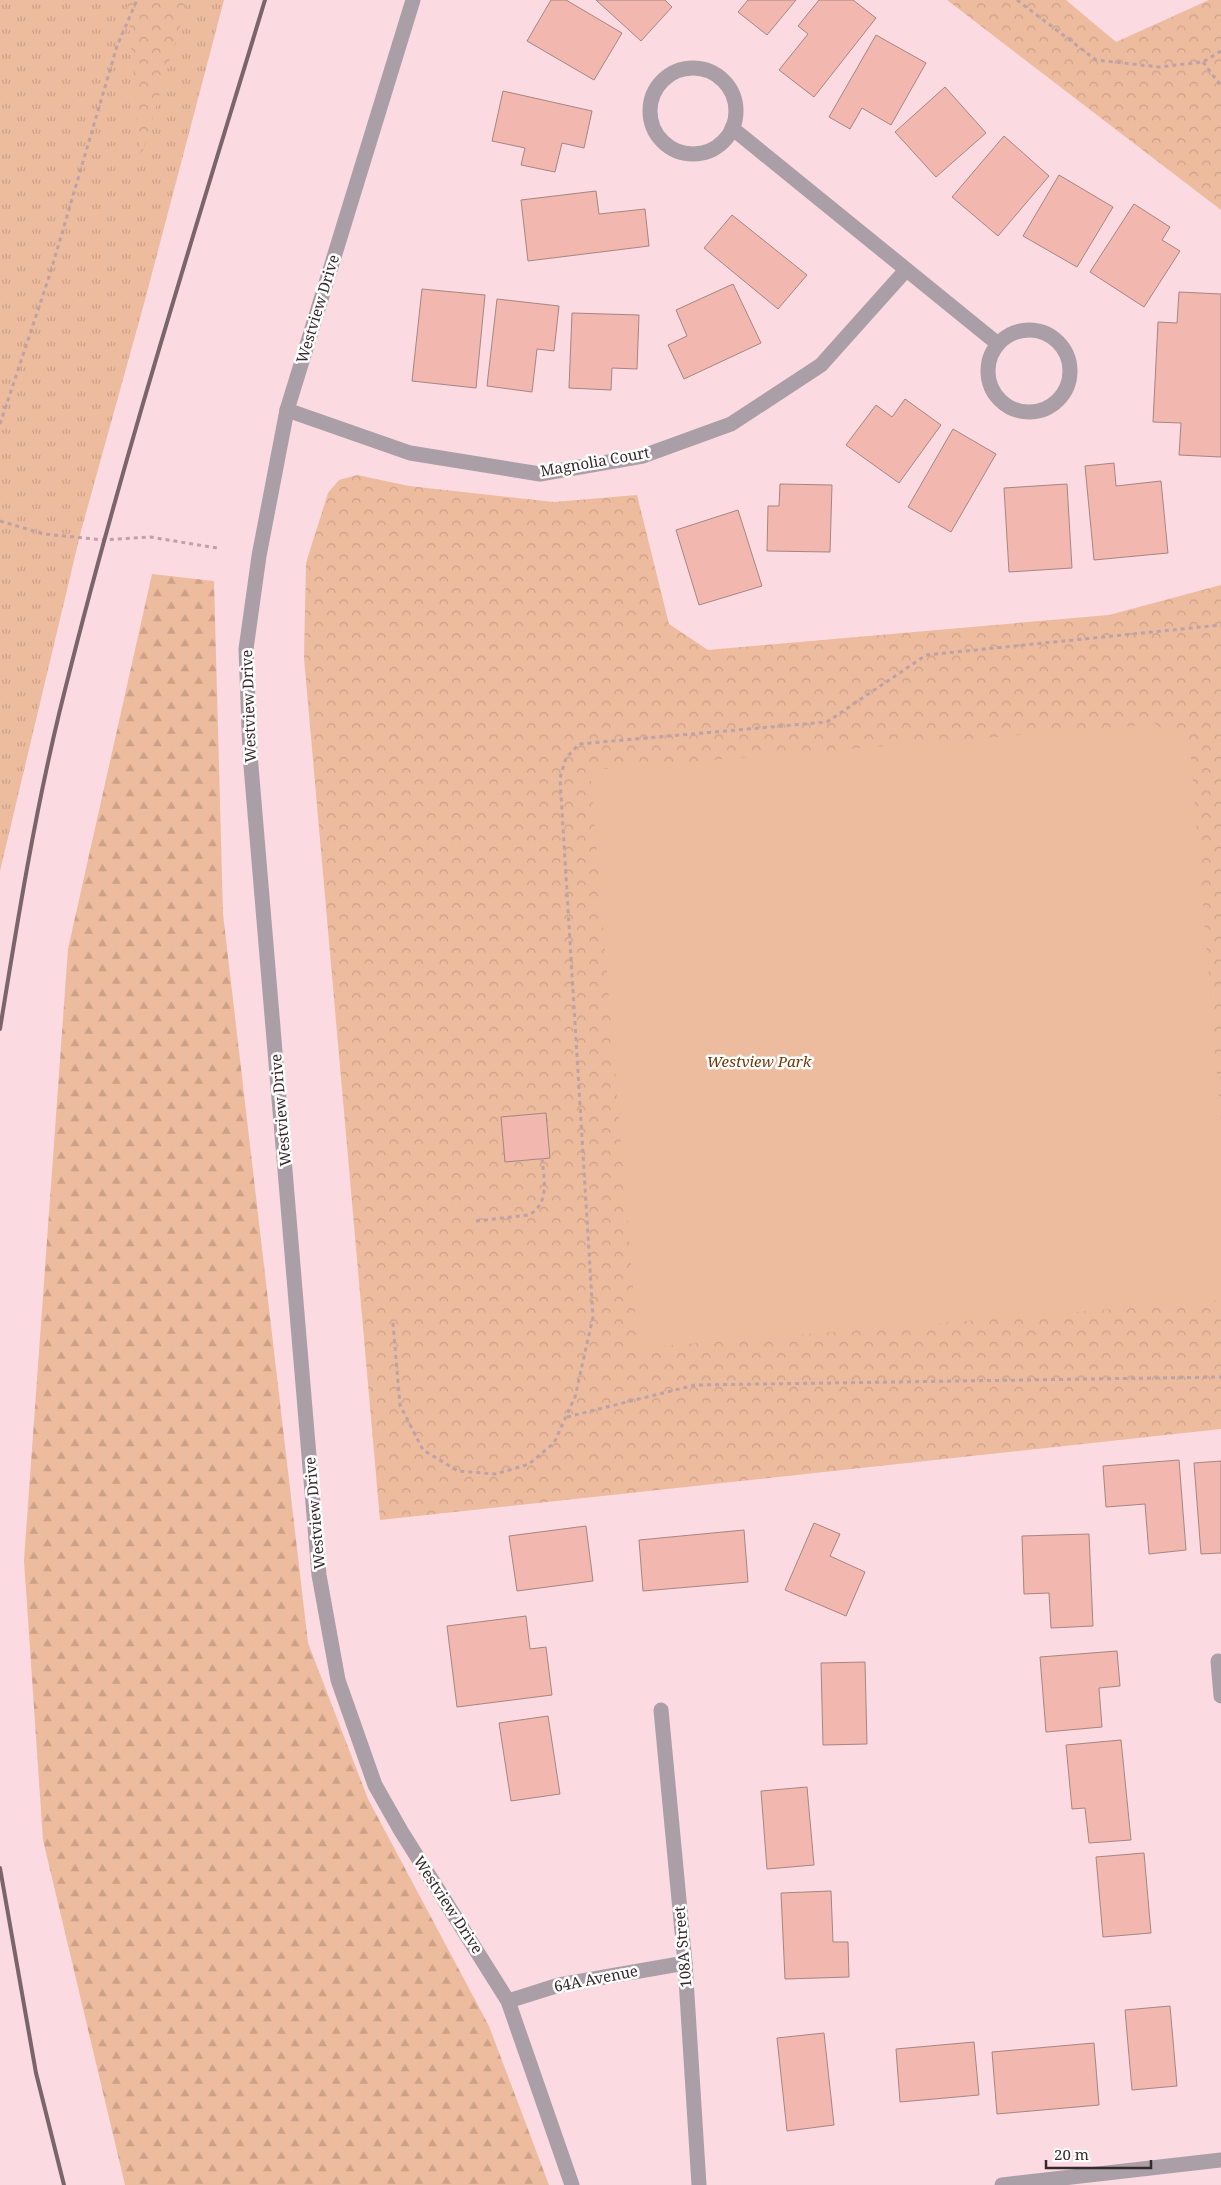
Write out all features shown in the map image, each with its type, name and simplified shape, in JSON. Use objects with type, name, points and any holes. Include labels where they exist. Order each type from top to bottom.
[{"type":"street","name":"Westview Drive","points":[[413,0],[287,410],[259,556],[246,649],[251,764],[319,1575],[338,1680],[375,1785],[401,1832],[508,2001],[572,2185]]},
{"type":"street","points":[[695,68],[708,71],[720,78],[729,88],[735,108],[732,128],[724,140],[713,149],[699,154],[684,153],[671,148],[659,139],[652,126],[649,112],[652,98],[658,85],[668,76],[681,70],[695,68]]},
{"type":"street","points":[[732,128],[998,344]]},
{"type":"street","name":"Magnolia Court","points":[[287,410],[410,453],[540,474],[643,456],[731,424],[821,365],[906,270]]},
{"type":"street","points":[[1017,331],[1043,332],[1055,339],[1064,350],[1069,364],[1070,378],[1065,391],[1056,402],[1043,409],[1030,412],[1016,410],[1003,403],[994,394],[987,370],[990,357],[998,344],[1017,331]]},
{"type":"street","points":[[1218,1661],[1221,1696]]},
{"type":"street","name":"108A Street","points":[[661,1710],[684,1963],[699,2185]]},
{"type":"street","name":"64A Avenue","points":[[508,2001],[559,1985],[684,1963]]},
{"type":"street","points":[[1002,2185],[1221,2160]]},
{"type":"path","points":[[0,424],[50,274],[116,46],[137,0]]},
{"type":"path","points":[[1017,0],[1096,60],[1159,67],[1203,62],[1221,51]]},
{"type":"path","points":[[1203,62],[1221,86]]},
{"type":"path","points":[[0,521],[44,534],[104,540],[150,537],[217,548]]},
{"type":"path","points":[[394,1323],[400,1405],[423,1450],[458,1471],[496,1474],[529,1464],[554,1444],[575,1397],[593,1317],[560,778],[566,758],[579,744],[827,722],[926,655],[1221,625]]},
{"type":"path","points":[[476,1221],[529,1215],[536,1211],[543,1203],[542,1158]]},
{"type":"path","points":[[566,1417],[696,1385],[1221,1377]]},
{"type":"green space","points":[[0,0],[224,0],[145,300],[81,531],[0,871]]},
{"type":"green space","points":[[127,0],[188,0],[141,157]]},
{"type":"green space","points":[[947,0],[1066,0],[1116,42],[1209,0],[1221,0],[1221,210]]},
{"type":"green space","name":"Westview Park","points":[[357,475],[409,486],[554,502],[637,495],[669,624],[708,650],[1109,615],[1221,585],[1221,1429],[380,1520],[304,658],[306,563],[328,493],[339,480]]},
{"type":"green space","points":[[152,574],[214,581],[223,914],[308,1643],[368,1799],[489,2026],[549,2185],[125,2185],[43,1840],[24,1560],[68,949]]},
{"type":"green space","points":[[1155,724],[1190,746],[1221,1124],[1221,1300],[638,1348],[590,770]]},
{"type":"building","points":[[551,0],[566,0],[622,33],[594,80],[527,41]]},
{"type":"building","points":[[596,0],[665,0],[672,7],[641,41]]},
{"type":"building","points":[[748,0],[796,0],[767,35],[738,12]]},
{"type":"building","points":[[819,0],[853,0],[876,18],[814,97],[779,70],[808,34],[798,26]]},
{"type":"building","points":[[876,35],[926,63],[891,125],[862,108],[850,129],[829,117]]},
{"type":"building","points":[[945,87],[986,133],[936,177],[895,132]]},
{"type":"building","points":[[503,91],[592,111],[584,148],[562,143],[555,172],[521,165],[525,148],[492,141]]},
{"type":"building","points":[[1004,136],[1049,176],[998,236],[952,197]]},
{"type":"building","points":[[1059,175],[1113,207],[1077,267],[1023,236]]},
{"type":"building","points":[[596,191],[599,214],[645,209],[649,246],[528,261],[521,200]]},
{"type":"building","points":[[1134,204],[1170,227],[1162,240],[1180,251],[1144,307],[1090,272]]},
{"type":"building","points":[[732,215],[807,275],[778,309],[704,248]]},
{"type":"building","points":[[733,284],[761,343],[684,379],[668,345],[687,336],[676,310]]},
{"type":"building","points":[[422,289],[485,295],[476,388],[412,381]]},
{"type":"building","points":[[1179,292],[1221,294],[1221,457],[1179,455],[1181,423],[1153,422],[1158,322],[1177,323]]},
{"type":"building","points":[[497,299],[559,306],[554,351],[537,349],[532,392],[487,386]]},
{"type":"building","points":[[572,313],[639,315],[637,369],[612,368],[611,390],[569,388]]},
{"type":"building","points":[[905,399],[941,425],[899,483],[846,445],[876,405],[892,417]]},
{"type":"building","points":[[953,429],[996,454],[951,532],[908,507]]},
{"type":"building","points":[[1114,463],[1116,486],[1161,481],[1168,553],[1094,560],[1085,466]]},
{"type":"building","points":[[780,484],[832,485],[830,552],[767,551],[768,506],[779,506]]},
{"type":"building","points":[[1067,484],[1072,568],[1009,572],[1004,488]]},
{"type":"building","points":[[738,510],[762,586],[699,605],[676,530]]},
{"type":"building","points":[[546,1113],[550,1158],[505,1162],[501,1117]]},
{"type":"building","points":[[1179,1460],[1186,1550],[1149,1554],[1145,1504],[1106,1507],[1103,1466]]},
{"type":"building","points":[[1221,1461],[1221,1553],[1201,1554],[1194,1463]]},
{"type":"building","points":[[814,1523],[840,1534],[830,1556],[865,1572],[846,1616],[785,1590]]},
{"type":"building","points":[[586,1526],[593,1581],[517,1591],[509,1536]]},
{"type":"building","points":[[744,1530],[748,1582],[643,1591],[639,1540]]},
{"type":"building","points":[[1089,1534],[1093,1626],[1051,1628],[1049,1593],[1024,1594],[1022,1536]]},
{"type":"building","points":[[526,1616],[530,1649],[546,1647],[552,1695],[457,1707],[447,1626]]},
{"type":"building","points":[[1117,1651],[1120,1686],[1099,1688],[1102,1727],[1046,1732],[1040,1657]]},
{"type":"building","points":[[865,1662],[867,1744],[823,1745],[821,1663]]},
{"type":"building","points":[[548,1716],[560,1794],[511,1801],[499,1723]]},
{"type":"building","points":[[1121,1740],[1131,1840],[1089,1843],[1085,1808],[1072,1809],[1066,1745]]},
{"type":"building","points":[[807,1787],[814,1865],[767,1869],[761,1791]]},
{"type":"building","points":[[1144,1853],[1151,1933],[1103,1937],[1096,1857]]},
{"type":"building","points":[[831,1891],[833,1942],[848,1942],[849,1977],[785,1979],[781,1893]]},
{"type":"building","points":[[1170,2006],[1177,2086],[1132,2090],[1125,2010]]},
{"type":"building","points":[[824,2033],[834,2125],[787,2131],[777,2038]]},
{"type":"building","points":[[974,2042],[979,2095],[900,2102],[896,2049]]},
{"type":"building","points":[[1094,2043],[1099,2105],[997,2114],[992,2052]]},
{"type":"railway","points":[[0,1029],[42,792],[59,714],[82,624],[157,356],[265,0]]},
{"type":"railway","points":[[0,1868],[36,2073],[64,2185]]}]
